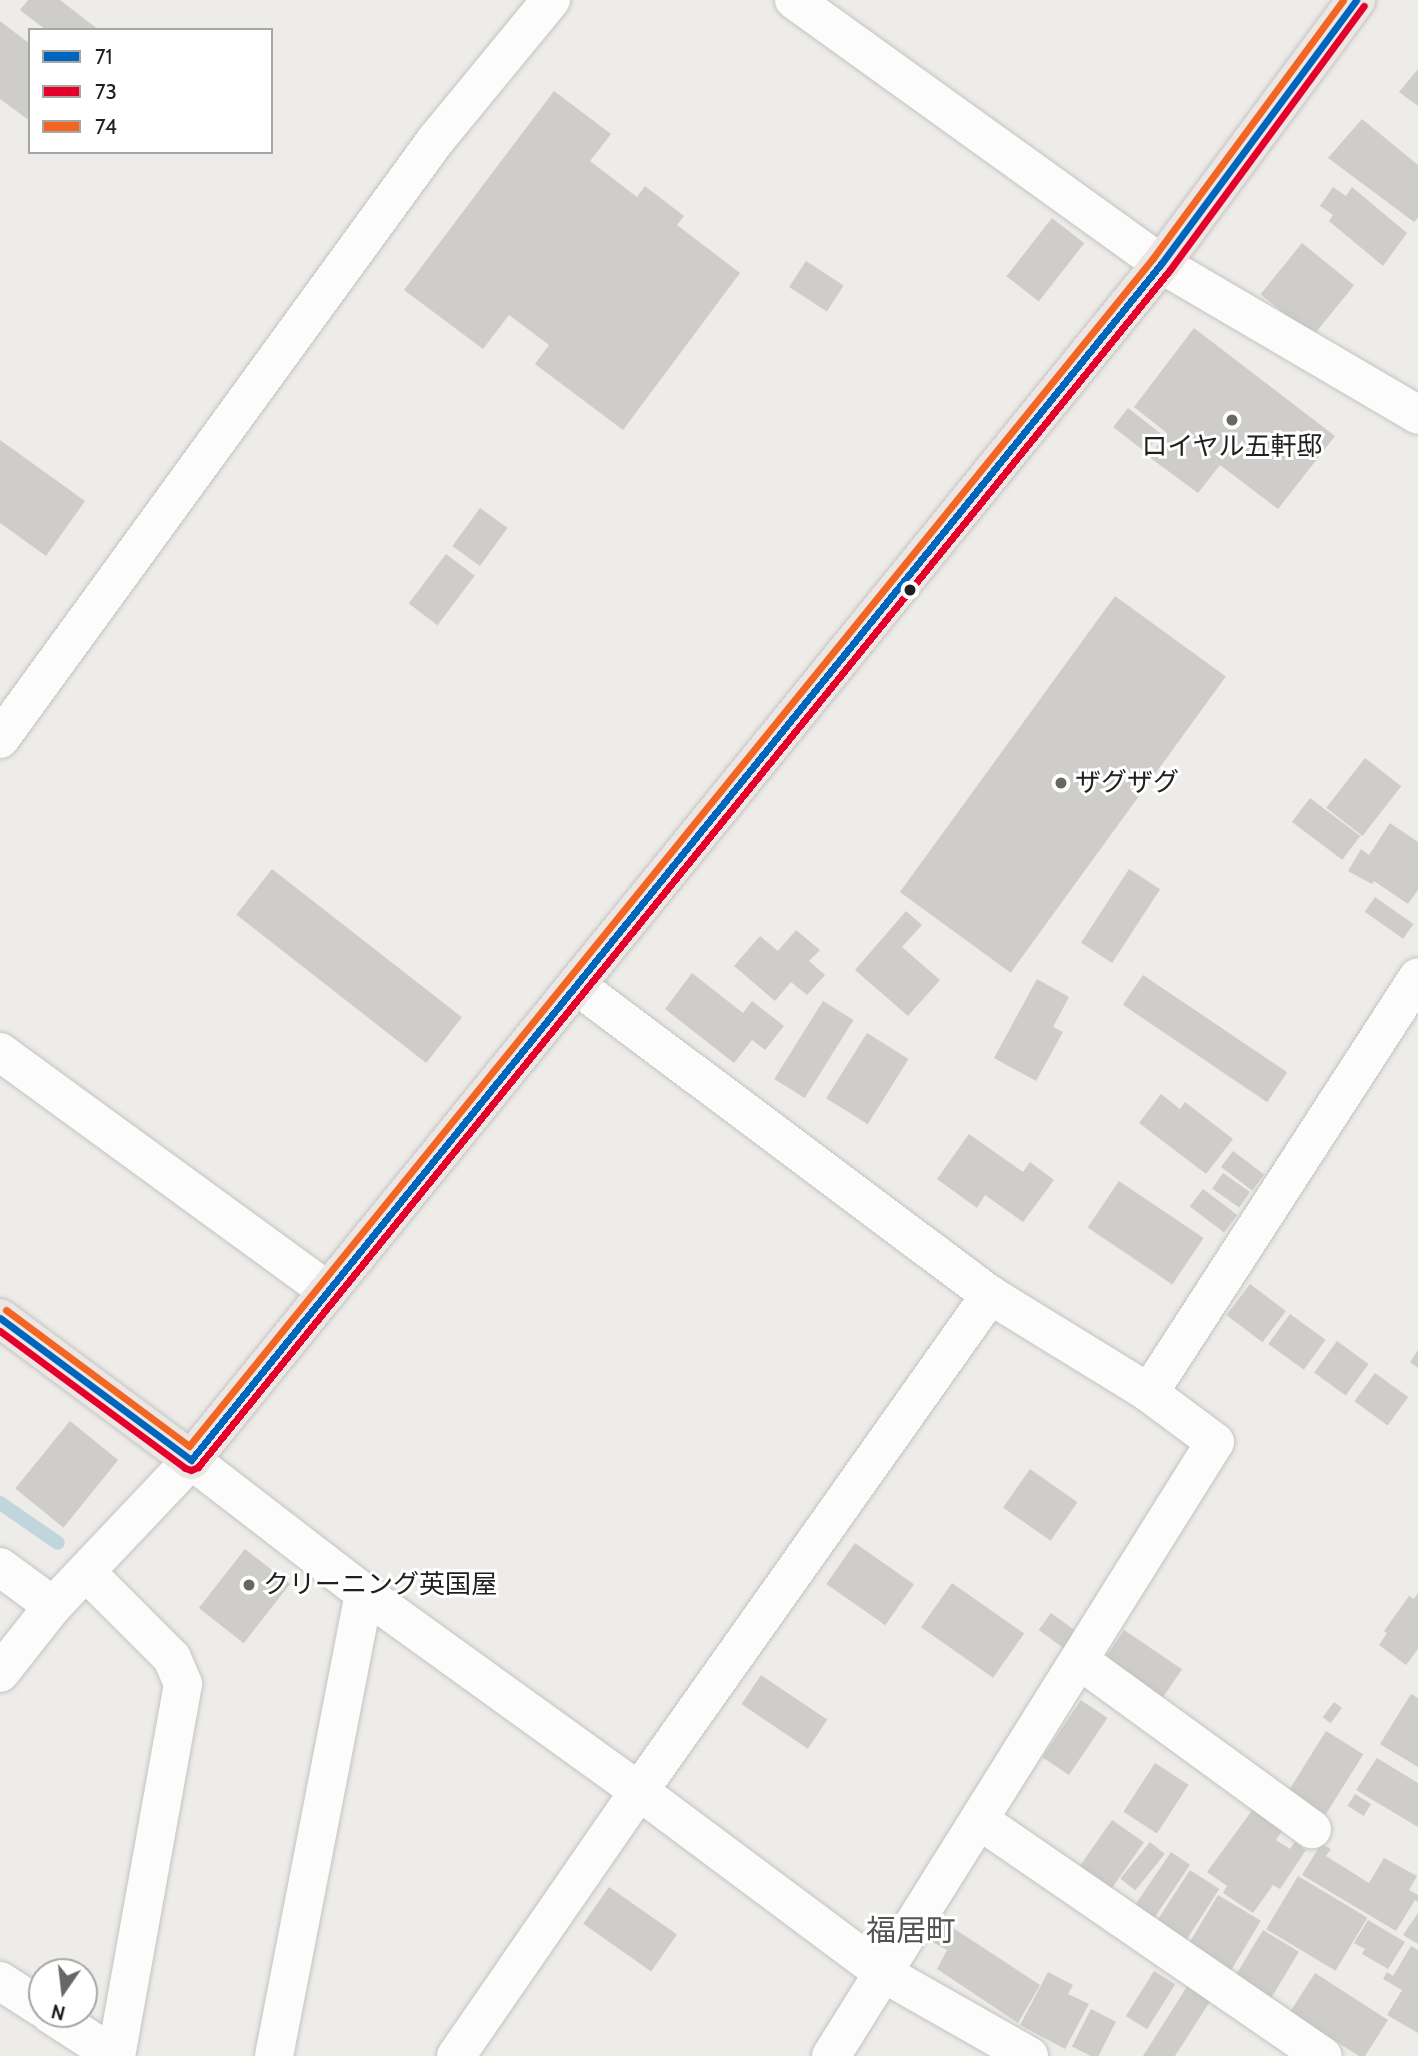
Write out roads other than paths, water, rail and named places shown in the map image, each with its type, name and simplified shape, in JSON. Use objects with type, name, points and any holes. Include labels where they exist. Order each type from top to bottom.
[{"type":"highway","points":[[0,1318],[191,1460],[1161,264],[1356,0]]},
{"type":"street","points":[[0,738],[435,141],[551,0]]},
{"type":"street","points":[[794,0],[1161,264],[1418,415]]},
{"type":"street","points":[[1149,1393],[1418,977]]},
{"type":"street","points":[[576,985],[990,1295],[1149,1393],[1215,1442],[831,2056]]},
{"type":"street","points":[[0,1052],[328,1291]]},
{"type":"street","points":[[456,2056],[639,1791],[990,1295]]},
{"type":"street","points":[[0,1673],[53,1605],[87,1573],[191,1460],[364,1593],[639,1791],[883,1973],[1029,2056]]},
{"type":"street","points":[[0,1567],[53,1605]]},
{"type":"street","points":[[72,2028],[116,2056],[184,1684],[172,1658],[87,1573]]},
{"type":"street","points":[[274,2056],[364,1593]]},
{"type":"street","points":[[1079,1660],[1312,1829]]},
{"type":"street","points":[[979,1820],[1323,2056]]},
{"type":"street","points":[[0,1981],[28,1999]]},
{"type":"waterway","points":[[0,1503],[58,1543]]},
{"type":"place","name":"ロイヤル五軒邸","points":[[1232,420]]},
{"type":"place","name":"ザグザグ","points":[[1061,783]]},
{"type":"place","name":"クリーニング英国屋","points":[[249,1585]]},
{"type":"district","name":"福居町","points":[[911,1931]]}]
